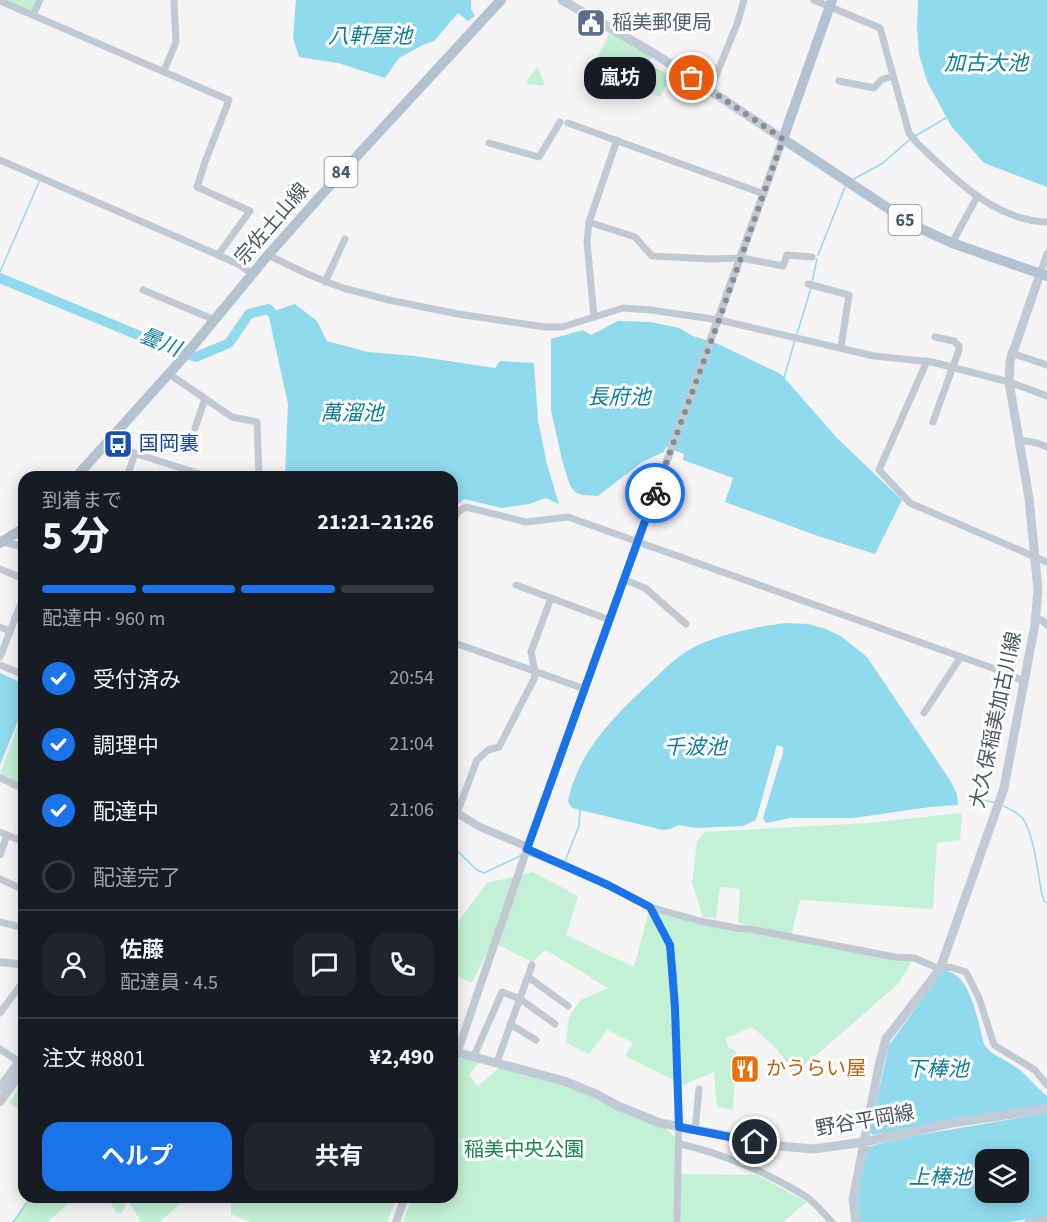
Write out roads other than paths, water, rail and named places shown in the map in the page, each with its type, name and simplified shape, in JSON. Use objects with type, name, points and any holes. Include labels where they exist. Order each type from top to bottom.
[{"type":"main road","name":"宗佐土山線","points":[[81,471],[169,374],[268,255],[363,148],[501,0]]},
{"type":"main road","points":[[562,0],[655,54],[783,139],[831,3]]},
{"type":"main road","name":"65","points":[[783,139],[915,226],[952,243],[1044,275]]},
{"type":"main road","name":"大久保稲美加古川線","points":[[856,1222],[853,1199],[886,1039],[940,969],[1000,799],[1035,619],[1038,590],[1020,440],[1009,382],[1011,353],[1044,275]]},
{"type":"main road","points":[[1,541],[18,531]]},
{"type":"main road","name":"野谷平岡線","points":[[458,1053],[564,1081],[660,1123],[780,1146],[814,1149],[864,1142],[952,1123],[1047,1109]]},
{"type":"main road","points":[[0,1088],[18,1069]]},
{"type":"main road","points":[[0,1102],[18,1071]]},
{"type":"street","points":[[33,15],[40,0]]},
{"type":"street","points":[[164,71],[176,42],[174,0]]},
{"type":"street","points":[[710,90],[737,24],[744,0]]},
{"type":"street","points":[[814,0],[831,3],[880,28],[909,133],[941,166],[977,197],[1009,215],[1026,221],[1047,222]]},
{"type":"street","points":[[0,1],[230,100],[197,187],[250,211],[218,255]]},
{"type":"street","points":[[839,81],[874,88],[881,80],[893,76]]},
{"type":"street","points":[[489,144],[539,157],[564,123],[764,194]]},
{"type":"street","points":[[458,1041],[783,139]]},
{"type":"street","points":[[594,317],[587,243],[589,222],[617,140]]},
{"type":"street","points":[[0,160],[218,255],[252,274]]},
{"type":"street","points":[[952,243],[977,197]]},
{"type":"street","points":[[589,222],[635,237],[652,256],[741,258],[783,266],[787,255],[812,257]]},
{"type":"street","points":[[325,282],[345,239]]},
{"type":"street","points":[[1044,275],[1047,254]]},
{"type":"street","points":[[268,255],[325,282],[389,300],[531,326],[562,327],[623,308],[719,320],[874,356],[927,361],[954,367],[1009,382],[1047,396]]},
{"type":"street","points":[[808,284],[849,295],[841,347]]},
{"type":"street","points":[[142,290],[215,320]]},
{"type":"street","points":[[933,422],[959,351],[957,344],[946,338],[935,337]]},
{"type":"street","points":[[1011,353],[1047,365]]},
{"type":"street","points":[[927,361],[879,470],[910,503],[1047,562]]},
{"type":"street","points":[[169,374],[232,417],[257,423],[259,471]]},
{"type":"street","points":[[195,428],[205,399]]},
{"type":"street","points":[[1020,440],[1047,447]]},
{"type":"street","points":[[105,444],[191,471]]},
{"type":"street","points":[[129,471],[135,453]]},
{"type":"street","points":[[458,514],[466,507],[525,522],[568,517],[998,670],[1023,681]]},
{"type":"street","points":[[1,541],[18,545]]},
{"type":"street","points":[[0,569],[18,576]]},
{"type":"street","points":[[625,580],[645,588],[686,624]]},
{"type":"street","points":[[516,585],[610,620]]},
{"type":"street","points":[[458,802],[477,760],[488,750],[499,747],[534,679],[531,652],[551,598]]},
{"type":"street","points":[[0,657],[18,610]]},
{"type":"street","points":[[1035,619],[1042,620],[1047,625]]},
{"type":"street","points":[[0,627],[10,631]]},
{"type":"street","points":[[458,644],[585,690]]},
{"type":"street","points":[[924,713],[960,658]]},
{"type":"street","points":[[0,665],[18,672]]},
{"type":"street","points":[[0,778],[18,786]]},
{"type":"street","points":[[458,813],[480,827],[523,845],[527,849],[608,885],[650,907],[736,928],[895,957],[914,958],[940,969],[950,967],[966,972],[979,998],[994,1045],[1035,1070],[1047,1085]]},
{"type":"street","points":[[0,855],[4,834],[18,840]]},
{"type":"street","points":[[0,879],[18,887]]},
{"type":"street","points":[[650,907],[670,945],[675,987],[680,1144],[677,1222]]},
{"type":"street","points":[[0,922],[18,926]]},
{"type":"street","points":[[0,962],[18,964]]},
{"type":"street","points":[[497,1062],[532,965]]},
{"type":"street","points":[[528,977],[568,1006]]},
{"type":"street","points":[[0,1013],[3,1005],[18,987]]},
{"type":"street","points":[[474,1056],[502,992],[520,999],[555,1024]]},
{"type":"street","points":[[510,1024],[536,1040]]},
{"type":"street","points":[[0,1049],[18,1064]]},
{"type":"street","points":[[695,1130],[699,1089]]},
{"type":"street","points":[[680,1144],[707,1150],[762,1173],[807,1197],[832,1222]]},
{"type":"street","points":[[396,1222],[403,1203]]},
{"type":"street","points":[[1028,1222],[1047,1219]]},
{"type":"water","name":"八軒屋池","points":[[296,0],[471,0],[471,9],[475,16],[468,21],[458,13],[434,41],[399,58],[385,78],[338,63],[299,57],[293,38]]},
{"type":"water","name":"加古大池","points":[[918,0],[1047,0],[1047,187],[984,163],[951,126],[927,81],[919,55]]},
{"type":"water","name":"萬溜池","points":[[295,304],[317,321],[327,341],[368,352],[415,356],[495,368],[500,361],[534,363],[538,420],[547,464],[559,504],[546,498],[529,504],[502,508],[464,499],[458,504],[458,471],[285,471],[288,404],[268,313]]},
{"type":"water","name":"長府池","points":[[618,321],[650,322],[679,328],[781,374],[837,438],[902,500],[875,554],[725,502],[733,478],[683,460],[684,454],[666,447],[664,452],[642,462],[598,496],[575,492],[570,486],[562,460],[551,410],[551,339],[583,330],[591,335]]},
{"type":"water","name":"千波池","points":[[785,623],[808,624],[826,629],[842,637],[867,657],[950,780],[957,794],[958,805],[853,818],[791,818],[766,823],[763,818],[783,752],[783,747],[777,745],[756,820],[743,826],[695,828],[679,825],[663,830],[572,808],[568,802],[573,784],[589,750],[626,706],[668,666],[690,649],[707,641],[740,631]]},
{"type":"water","points":[[0,673],[18,681],[18,721],[0,765]]},
{"type":"water","name":"下棒池","points":[[942,972],[955,974],[967,990],[987,1048],[1026,1075],[1047,1096],[1047,1105],[872,1135],[870,1131],[889,1045]]},
{"type":"water","name":"上棒池","points":[[1047,1113],[1047,1216],[1009,1222],[858,1222],[856,1194],[867,1147],[907,1137]]},
{"type":"waterway","points":[[915,136],[946,118]]},
{"type":"waterway","points":[[854,179],[883,163],[909,140]]},
{"type":"waterway","points":[[0,272],[39,182]]},
{"type":"waterway","points":[[818,255],[845,187]]},
{"type":"waterway","points":[[812,282],[817,259]]},
{"type":"waterway","name":"曇川","points":[[0,278],[196,357],[229,343],[249,314],[268,309],[281,321]]},
{"type":"waterway","points":[[797,334],[811,288]]},
{"type":"waterway","points":[[784,378],[795,340]]},
{"type":"waterway","points":[[969,800],[996,803]]},
{"type":"waterway","points":[[1003,806],[1019,814],[1027,826],[1033,844],[1042,894],[1044,901],[1047,902]]},
{"type":"waterway","points":[[565,861],[579,826],[580,809]]},
{"type":"waterway","points":[[458,852],[477,870],[484,873],[522,855]]},
{"type":"waterway","points":[[529,855],[555,865]]},
{"type":"waterway","points":[[13,1222],[27,1203]]},
{"type":"place","name":"稲美郵便局","points":[[591,23]]},
{"type":"place","name":"嵐坊","points":[[692,78]]},
{"type":"place","name":"国岡裏","points":[[118,444]]},
{"type":"place","name":"かうらい屋","points":[[745,1069]]},
{"type":"park label","name":"稲美中央公園","points":[[524,1150]]}]
